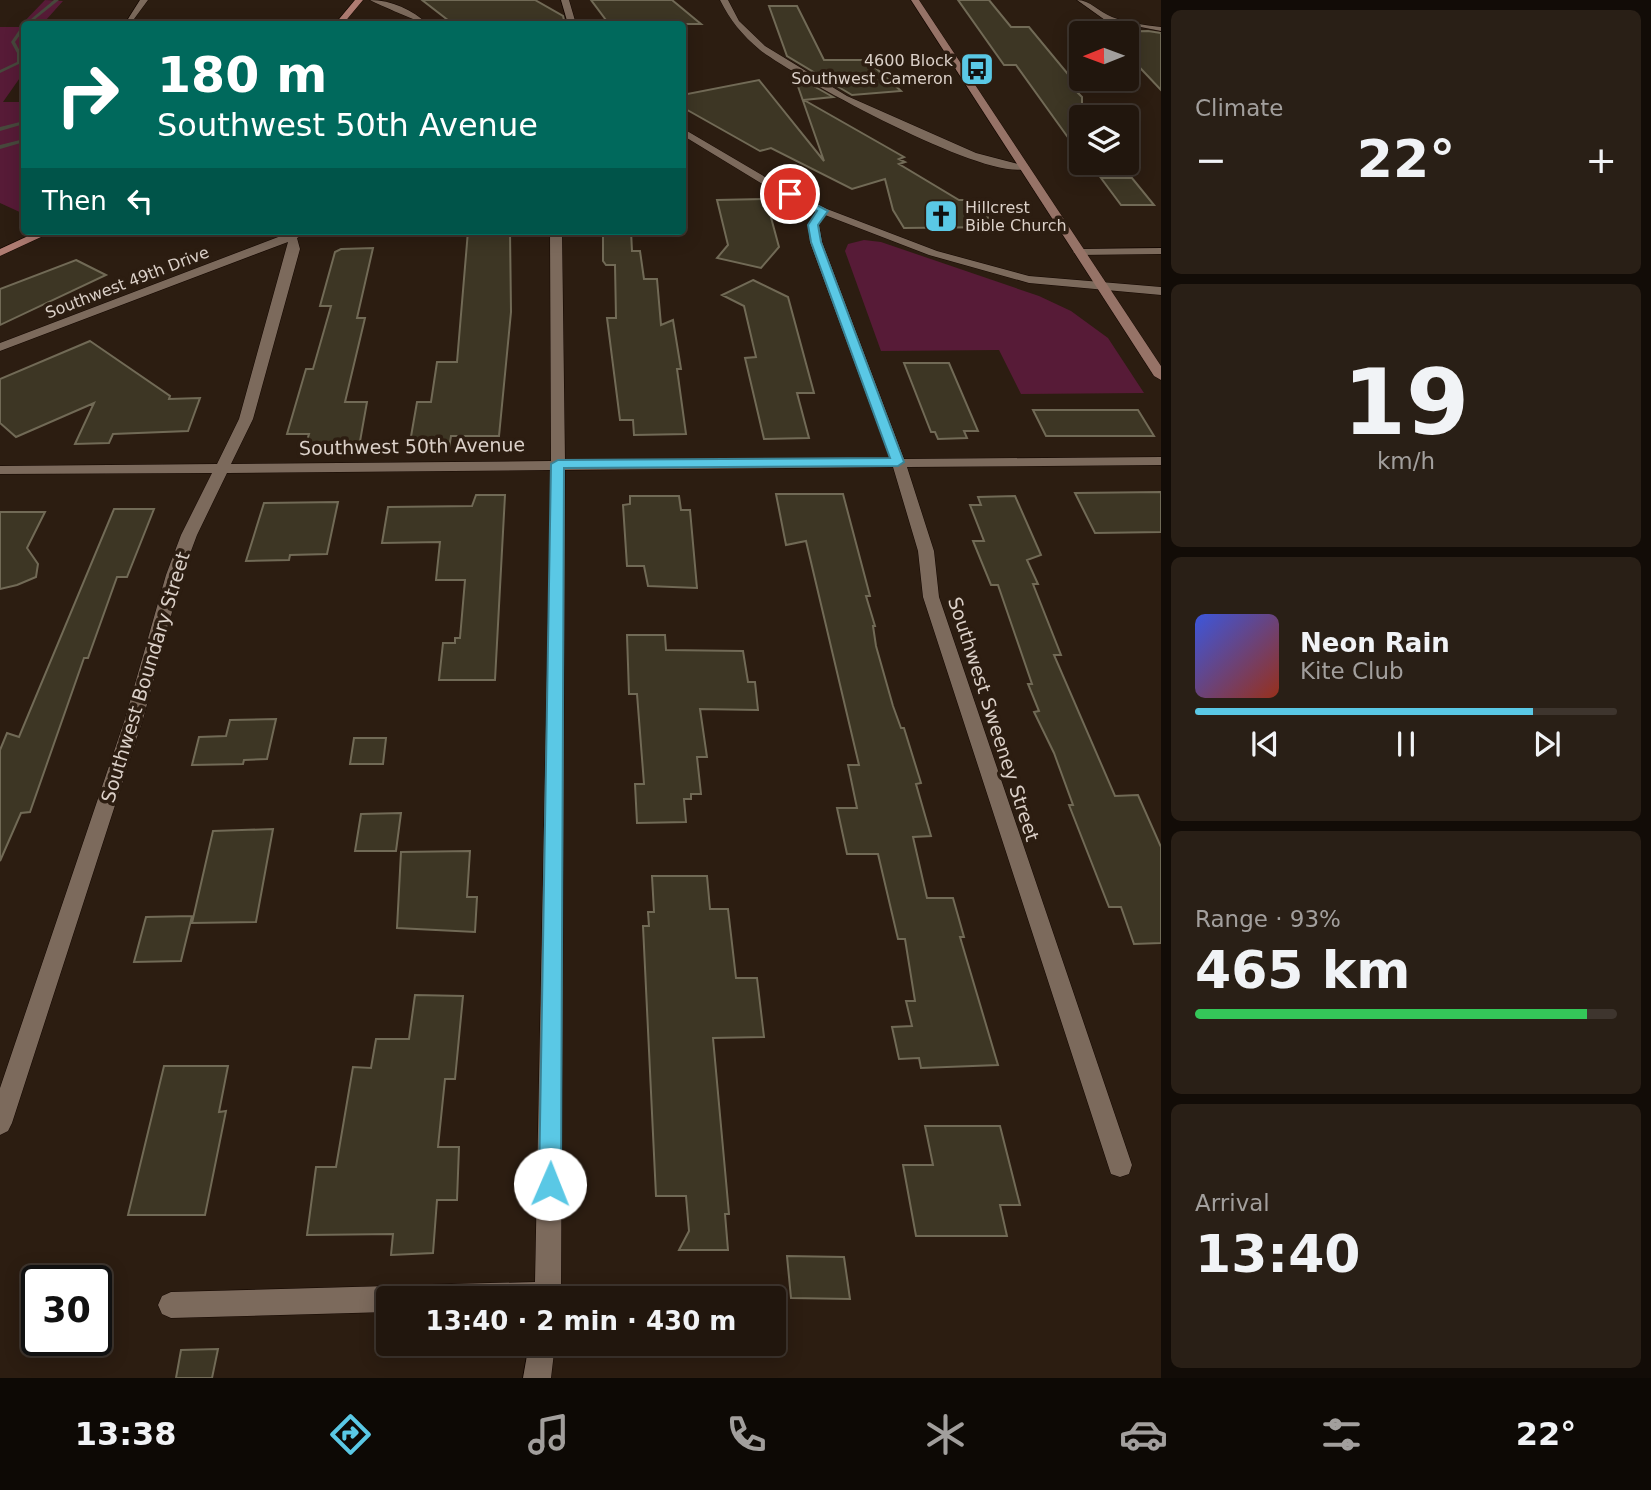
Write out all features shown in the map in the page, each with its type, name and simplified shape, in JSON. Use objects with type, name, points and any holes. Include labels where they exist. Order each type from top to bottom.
[{"type":"main road","points":[[342,21],[359,0]]},
{"type":"main road","points":[[0,253],[39,235]]},
{"type":"street","points":[[131,18],[144,0]]},
{"type":"street","points":[[374,0],[400,8],[420,21]]},
{"type":"street","points":[[565,0],[571,21]]},
{"type":"street","points":[[724,0],[731,16],[760,44],[854,105],[994,163],[1026,167]]},
{"type":"street","points":[[915,0],[1161,376]]},
{"type":"street","points":[[1081,0],[1094,12],[1110,19],[1161,29]]},
{"type":"street","points":[[686,133],[773,186],[823,211],[972,266],[1029,279],[1161,291]]},
{"type":"street","name":"Southwest Sweeney Street","points":[[823,211],[814,218],[816,242],[898,462],[926,551],[932,597],[1119,1165]]},
{"type":"street","name":"Southwest 49th Drive","points":[[0,347],[293,235]]},
{"type":"street","points":[[548,1286],[558,464],[556,235]]},
{"type":"street","name":"Southwest Boundary Street","points":[[0,1124],[134,719],[174,575],[189,535],[246,419],[295,246],[288,237]]},
{"type":"street","points":[[1079,252],[1161,251]]},
{"type":"street","name":"Southwest 50th Avenue","points":[[0,470],[1161,461]]},
{"type":"street","points":[[171,1305],[376,1299]]},
{"type":"street","points":[[537,1378],[540,1356]]},
{"type":"shaded area","points":[[45,0],[63,1],[47,21],[25,21]]},
{"type":"shaded area","points":[[21,25],[21,76],[3,102],[21,102],[21,213],[0,203],[0,27]]},
{"type":"shaded area","points":[[864,240],[881,242],[1039,296],[1071,311],[1108,338],[1144,393],[1021,394],[999,350],[881,351],[845,251],[848,244]]},
{"type":"building","points":[[422,0],[535,0],[563,16],[564,21],[449,21]]},
{"type":"building","points":[[591,0],[672,0],[701,24],[686,24],[686,21],[607,21]]},
{"type":"building","points":[[958,0],[989,0],[1011,27],[1029,27],[1069,75],[1069,91],[1076,91],[1082,97],[1082,105],[1069,105],[1069,139],[1016,65],[1004,65]]},
{"type":"building","points":[[769,6],[797,6],[824,60],[867,60],[901,91],[852,95],[787,56]]},
{"type":"building","points":[[1139,31],[1161,33],[1161,90],[1139,67]]},
{"type":"building","points":[[794,75],[833,97],[804,100],[904,157],[899,159],[905,162],[899,164],[959,200],[974,200],[996,227],[904,228],[893,210],[885,179],[852,189],[771,148],[760,151],[686,109],[686,94],[759,80],[824,161]]},
{"type":"building","points":[[1101,178],[1132,178],[1154,205],[1121,205]]},
{"type":"building","points":[[766,199],[779,247],[761,268],[717,258],[728,245],[717,200]]},
{"type":"building","points":[[468,235],[510,235],[511,312],[499,436],[451,436],[449,448],[409,448],[417,402],[431,402],[437,362],[457,362]]},
{"type":"building","points":[[603,235],[631,235],[632,251],[640,251],[644,279],[657,279],[661,325],[673,320],[681,369],[677,369],[686,434],[634,435],[633,420],[620,420],[607,318],[616,318],[615,265],[606,265],[603,261]]},
{"type":"building","points":[[373,248],[357,318],[365,318],[345,402],[367,402],[359,447],[305,447],[309,434],[287,434],[306,369],[313,369],[331,306],[320,306],[335,252],[341,249]]},
{"type":"building","points":[[76,260],[106,275],[0,325],[0,289]]},
{"type":"building","points":[[753,280],[788,297],[814,393],[797,393],[809,438],[764,439],[745,358],[756,357],[744,306],[722,295]]},
{"type":"building","points":[[90,341],[170,396],[169,399],[200,398],[188,431],[113,434],[109,443],[75,444],[94,403],[16,437],[0,423],[0,379]]},
{"type":"building","points":[[904,363],[949,363],[978,431],[964,431],[967,438],[938,439],[935,432],[931,432]]},
{"type":"building","points":[[1033,410],[1138,410],[1154,436],[1046,436]]},
{"type":"building","points":[[1161,492],[1161,532],[1095,533],[1075,493]]},
{"type":"building","points":[[776,494],[843,494],[870,596],[866,596],[875,626],[876,646],[893,706],[901,728],[904,728],[921,783],[916,784],[931,836],[913,837],[927,898],[953,898],[964,937],[960,937],[998,1065],[921,1068],[919,1058],[899,1059],[892,1027],[912,1026],[906,1001],[915,1001],[905,939],[898,939],[878,854],[847,854],[837,808],[857,808],[848,765],[859,765],[806,541],[786,545]]},
{"type":"building","points":[[476,495],[505,495],[495,680],[439,680],[443,643],[455,643],[455,638],[460,638],[465,580],[436,580],[440,542],[382,543],[388,507],[472,506]]},
{"type":"building","points":[[630,496],[679,496],[681,510],[690,510],[697,588],[648,586],[644,566],[627,566],[623,505],[630,504]]},
{"type":"building","points":[[1015,496],[1041,555],[1027,560],[1038,584],[1033,584],[1061,655],[1054,655],[1115,796],[1138,795],[1161,847],[1161,943],[1134,944],[1121,907],[1109,907],[1069,805],[1073,805],[1054,753],[1034,712],[1039,711],[1028,684],[1032,684],[998,585],[991,585],[973,541],[984,541],[970,505],[981,505],[978,497]]},
{"type":"building","points":[[338,502],[327,554],[290,555],[289,560],[246,561],[264,503]]},
{"type":"building","points":[[114,509],[154,509],[127,577],[117,577],[88,658],[84,658],[30,812],[21,813],[0,861],[0,750],[7,733],[19,737]]},
{"type":"building","points":[[0,512],[45,512],[27,548],[38,564],[36,577],[0,589]]},
{"type":"building","points":[[627,635],[665,635],[666,650],[743,651],[748,682],[755,682],[758,710],[700,709],[707,757],[697,757],[701,794],[691,794],[691,799],[684,799],[686,822],[637,823],[635,784],[644,784],[637,694],[629,694]]},
{"type":"building","points":[[276,719],[267,759],[244,760],[243,764],[192,765],[199,737],[226,736],[230,720]]},
{"type":"building","points":[[354,738],[386,738],[383,764],[350,764]]},
{"type":"building","points":[[401,813],[396,851],[355,851],[361,814]]},
{"type":"building","points":[[273,829],[256,922],[192,923],[213,831]]},
{"type":"building","points":[[470,851],[467,897],[477,897],[475,932],[397,928],[401,852]]},
{"type":"building","points":[[652,876],[707,876],[710,909],[728,909],[736,978],[757,978],[764,1037],[713,1038],[729,1214],[725,1214],[728,1250],[679,1250],[689,1231],[686,1196],[656,1196],[643,926],[649,926],[648,912],[654,912]]},
{"type":"building","points":[[192,916],[181,961],[134,962],[146,917]]},
{"type":"building","points":[[415,995],[463,996],[455,1079],[445,1079],[438,1147],[459,1147],[457,1200],[437,1200],[433,1253],[391,1255],[393,1234],[307,1235],[316,1167],[336,1167],[353,1067],[371,1068],[376,1039],[409,1039]]},
{"type":"building","points":[[164,1066],[228,1066],[219,1112],[226,1111],[205,1215],[128,1215]]},
{"type":"building","points":[[925,1126],[1000,1126],[1020,1205],[1000,1205],[1007,1236],[916,1236],[903,1165],[933,1165]]},
{"type":"building","points":[[787,1256],[844,1257],[850,1299],[791,1298]]},
{"type":"building","points":[[218,1349],[212,1378],[176,1378],[181,1350]]},
{"type":"waterway","points":[[31,21],[57,0]]},
{"type":"waterway","points":[[0,72],[19,63],[19,53],[13,42],[21,31]]},
{"type":"waterway","points":[[0,129],[21,124]]},
{"type":"waterway","points":[[0,147],[21,142]]},
{"type":"place","name":"4600 Block Southwest Cameron","points":[[977,69]]},
{"type":"place","name":"Hillcrest Bible Church","points":[[941,216]]},
{"type":"route","points":[[550,1184],[558,464],[898,462],[816,242],[814,218],[823,211],[790,194]]}]
